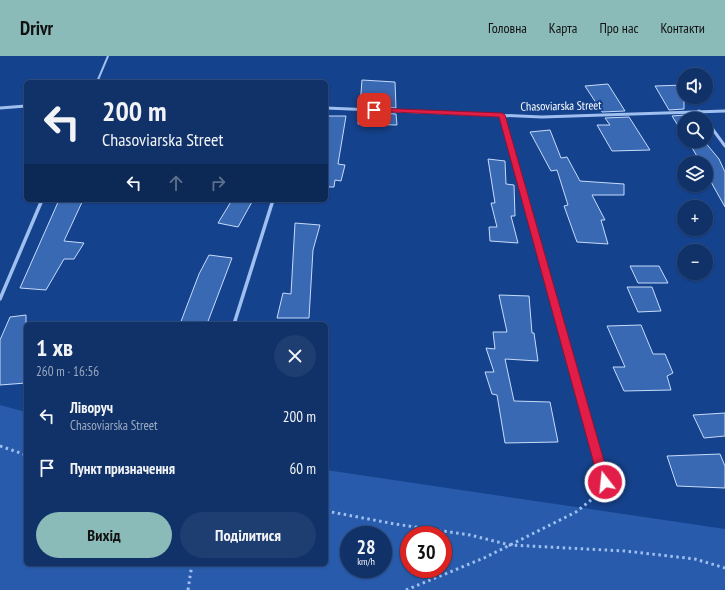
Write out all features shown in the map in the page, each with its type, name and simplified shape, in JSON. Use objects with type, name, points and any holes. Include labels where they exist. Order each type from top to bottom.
[{"type":"street","points":[[0,108],[24,106]]},
{"type":"street","name":"Chasoviarska Street","points":[[328,108],[542,117],[677,113]]},
{"type":"street","name":"Chasoviarska Street","points":[[699,112],[725,111]]},
{"type":"street","points":[[502,115],[605,482]]},
{"type":"street","points":[[713,130],[725,146]]},
{"type":"street","points":[[0,298],[41,202]]},
{"type":"street","points":[[235,322],[272,202]]},
{"type":"lane","points":[[98,80],[108,56]]},
{"type":"path","points":[[0,446],[24,454]]},
{"type":"path","points":[[406,590],[484,558],[576,512],[600,494],[605,482]]},
{"type":"path","points":[[328,511],[395,524],[470,535],[510,545],[566,547],[640,553],[694,559],[725,568]]},
{"type":"path","points":[[188,590],[192,566]]},
{"type":"shaded area","points":[[0,405],[24,411],[24,566],[328,566],[328,470],[725,529],[725,590],[0,590]]},
{"type":"building","points":[[362,80],[395,82],[396,108],[360,106]]},
{"type":"building","points":[[608,84],[625,111],[602,112],[585,86]]},
{"type":"building","points":[[677,85],[677,104],[684,104],[684,109],[669,110],[655,86]]},
{"type":"building","points":[[359,112],[396,114],[397,125],[358,124]]},
{"type":"building","points":[[328,116],[346,116],[338,164],[345,165],[341,181],[335,180],[334,187],[328,187]]},
{"type":"building","points":[[672,116],[677,116],[677,124]]},
{"type":"building","points":[[629,117],[650,150],[612,151],[597,125],[610,125],[605,118]]},
{"type":"building","points":[[550,130],[561,158],[567,157],[580,181],[624,184],[624,195],[592,195],[605,220],[601,220],[608,244],[577,242],[564,206],[568,205],[557,170],[551,171],[530,132]]},
{"type":"building","points":[[692,148],[710,148],[719,159],[725,172],[725,207],[713,186],[713,156],[697,156]]},
{"type":"building","points":[[488,159],[505,161],[506,184],[514,185],[515,216],[511,216],[518,243],[490,241],[489,227],[497,227],[491,203],[495,203]]},
{"type":"building","points":[[58,202],[82,202],[64,241],[84,243],[74,259],[64,259],[46,290],[20,288]]},
{"type":"building","points":[[231,202],[252,202],[238,227],[218,223]]},
{"type":"building","points":[[295,223],[320,225],[313,250],[309,318],[277,318],[283,293],[291,294]]},
{"type":"building","points":[[209,255],[232,258],[208,322],[181,322],[199,274]]},
{"type":"building","points":[[630,266],[659,266],[668,283],[638,283]]},
{"type":"building","points":[[627,287],[652,287],[661,311],[638,312]]},
{"type":"building","points":[[499,295],[529,296],[532,333],[534,333],[538,361],[505,359],[514,401],[550,402],[558,442],[505,443],[497,395],[492,394],[485,372],[494,372],[486,348],[495,349],[493,332],[507,332]]},
{"type":"building","points":[[26,315],[26,322],[24,322],[24,383],[0,385],[0,340],[10,317]]},
{"type":"building","points":[[641,325],[653,354],[665,354],[673,373],[667,376],[671,390],[624,391],[613,367],[625,367],[607,326]]},
{"type":"building","points":[[725,413],[725,436],[704,438],[693,415]]},
{"type":"building","points":[[720,454],[725,466],[725,488],[677,486],[667,456]]},
{"type":"route","points":[[374,110],[502,115],[605,482]]}]
